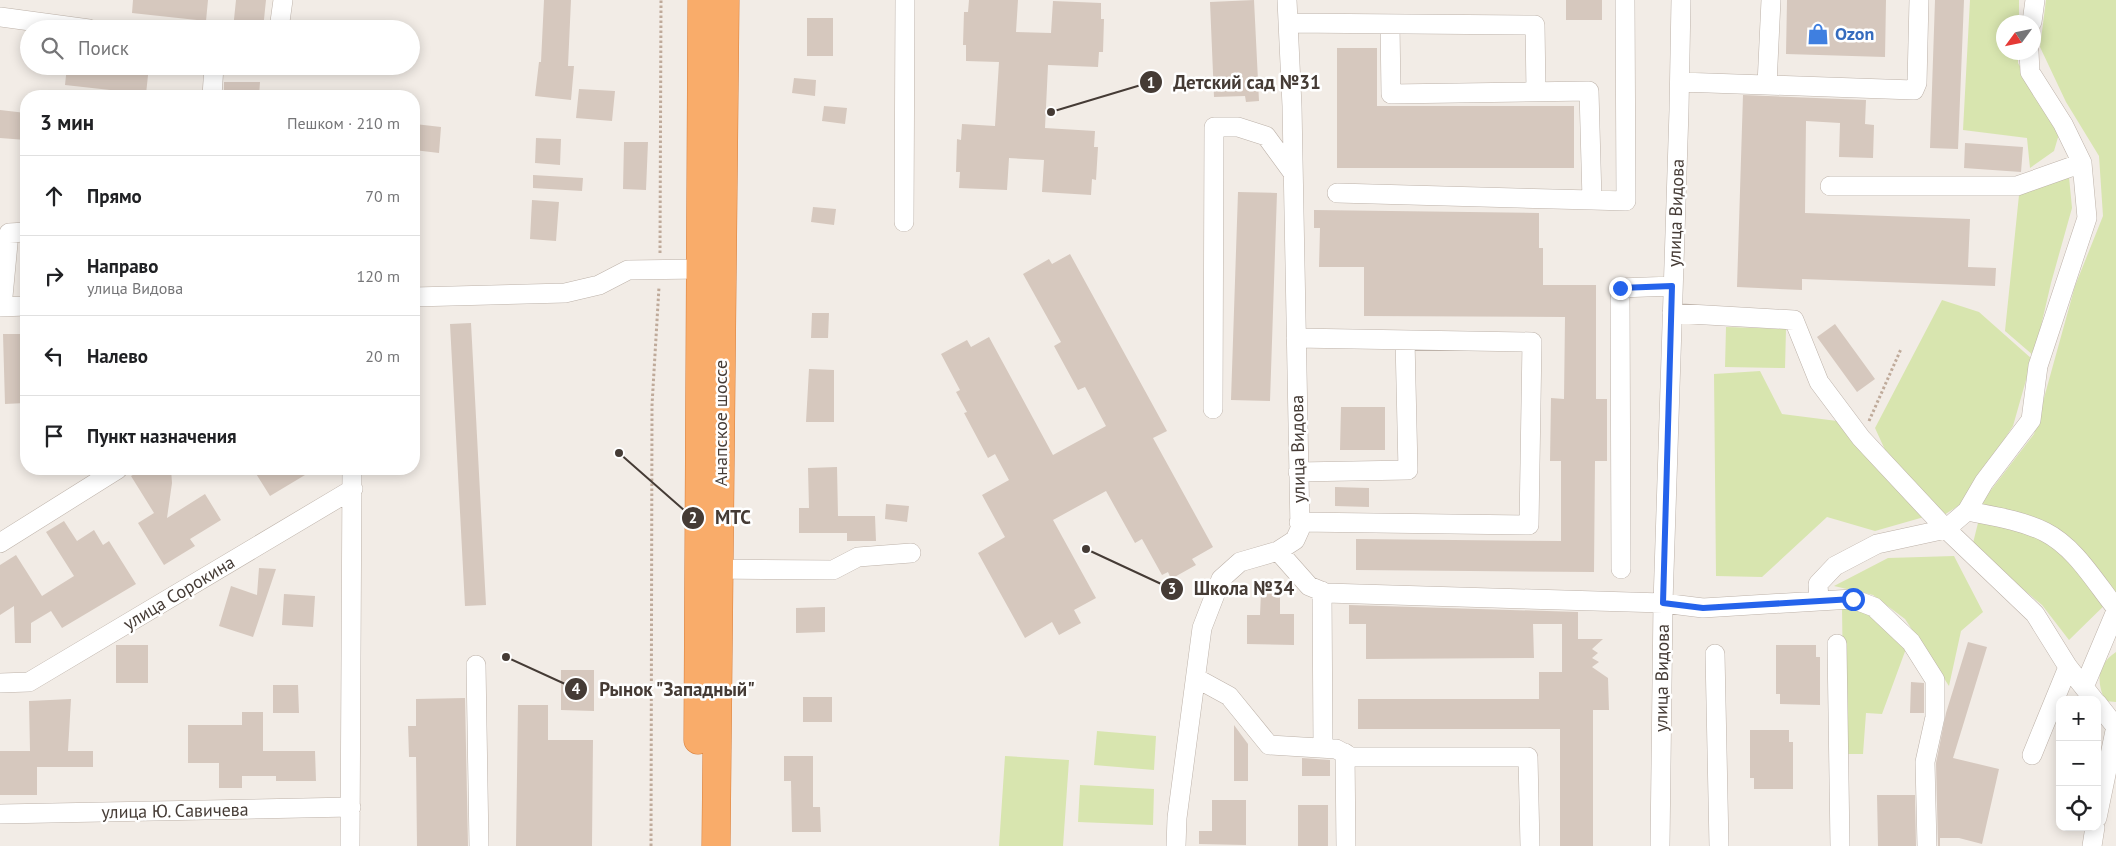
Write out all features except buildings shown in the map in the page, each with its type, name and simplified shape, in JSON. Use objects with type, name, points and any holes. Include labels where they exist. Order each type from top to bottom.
[{"type":"highway","name":"Анапское шоссе","points":[[702,0],[701,269],[716,846]]},
{"type":"highway","name":"Анапское шоссе","points":[[709,569],[725,0]]},
{"type":"highway","points":[[698,846],[709,569]]},
{"type":"street","points":[[280,20],[283,0]]},
{"type":"street","points":[[904,222],[905,0]]},
{"type":"street","name":"улица Видова","points":[[1176,846],[1177,818],[1202,628],[1221,579],[1240,562],[1278,551],[1295,540],[1300,529],[1293,173],[1287,0]]},
{"type":"street","points":[[1337,193],[1626,201],[1625,0]]},
{"type":"street","name":"улица Видова","points":[[1660,846],[1663,603],[1681,0]]},
{"type":"street","points":[[1767,85],[1771,0]]},
{"type":"street","points":[[1680,82],[1914,90],[1918,83],[1919,0]]},
{"type":"street","points":[[2033,15],[2035,0]]},
{"type":"street","points":[[0,17],[22,20]]},
{"type":"street","points":[[1288,23],[1535,25],[1536,92]]},
{"type":"street","points":[[1390,24],[1390,94],[1590,92],[1592,200]]},
{"type":"street","points":[[1819,601],[1818,584],[1835,566],[1878,544],[1946,529],[1966,511],[1984,482],[2031,420],[2038,366],[2086,218],[2082,163],[2063,124],[2030,72],[2029,60]]},
{"type":"street","points":[[212,90],[213,75]]},
{"type":"street","points":[[1213,409],[1214,127],[1238,127],[1266,136],[1293,173]]},
{"type":"street","points":[[1830,186],[2017,186],[2082,163]]},
{"type":"street","points":[[12,232],[1,307],[20,306]]},
{"type":"street","points":[[420,297],[566,293],[599,285],[628,270],[660,268],[701,269]]},
{"type":"street","points":[[1621,569],[1620,288],[1672,286]]},
{"type":"street","points":[[1672,313],[1794,320],[1819,382],[1861,438],[1946,529],[2035,614],[2068,667],[2089,693]]},
{"type":"street","points":[[1296,338],[1532,342],[1529,525],[1299,522]]},
{"type":"street","points":[[1298,472],[1408,470],[1405,340]]},
{"type":"street","points":[[0,543],[108,475]]},
{"type":"street","points":[[350,846],[352,475]]},
{"type":"street","name":"улица Сорокина","points":[[0,683],[29,682],[353,489]]},
{"type":"street","points":[[1966,511],[2013,521],[2046,532],[2069,549],[2116,609],[2089,693]]},
{"type":"street","points":[[1278,551],[1309,586],[1322,591],[1663,603],[1703,608],[1853,599],[1874,607],[1911,642],[1935,680],[1935,718],[1925,762],[1927,846]]},
{"type":"street","points":[[709,569],[832,570],[858,557],[912,553]]},
{"type":"street","points":[[1322,591],[1323,748]]},
{"type":"street","points":[[1837,644],[1840,846]]},
{"type":"street","points":[[1715,654],[1719,846]]},
{"type":"street","points":[[476,665],[479,846]]},
{"type":"street","points":[[2032,755],[2068,667]]},
{"type":"street","points":[[1196,678],[1229,696],[1269,745],[1336,749],[1351,757],[1528,757],[1530,846]]},
{"type":"street","points":[[2101,709],[2116,726],[2101,799]]},
{"type":"street","points":[[1345,754],[1346,846]]},
{"type":"street","name":"улица Ю. Савичева","points":[[0,814],[351,807]]},
{"type":"street","points":[[2092,846],[2095,831]]},
{"type":"path","points":[[651,846],[652,404],[660,268],[661,0]]},
{"type":"path","points":[[1861,438],[1901,349]]},
{"type":"green space","points":[[1970,0],[2019,0],[2019,15],[1996,15],[1996,60],[2018,60],[2059,134],[2054,151],[2030,168],[2027,138],[1963,130]]},
{"type":"green space","points":[[2046,0],[2116,0],[2116,594],[2069,640],[2042,605],[1972,547],[1984,499],[2034,434],[2075,286],[2103,216],[2099,156],[2066,102],[2041,49]]},
{"type":"green space","points":[[2069,177],[2072,208],[2051,283],[2034,356],[2005,331],[2019,195]]},
{"type":"green space","points":[[1942,300],[1979,312],[2032,359],[2013,426],[1961,504],[1941,517],[1886,452],[1875,428]]},
{"type":"green space","points":[[1726,327],[1786,329],[1785,368],[1725,367]]},
{"type":"green space","points":[[1760,371],[1782,414],[1837,421],[1924,517],[1875,531],[1827,517],[1762,577],[1716,576],[1714,374]]},
{"type":"green space","points":[[1954,556],[1983,612],[1961,631],[1949,686],[1905,619],[1873,595],[1834,586],[1888,558]]},
{"type":"green space","points":[[1853,604],[1870,613],[1907,646],[1882,714],[1866,713],[1863,754],[1844,754],[1842,607]]},
{"type":"green space","points":[[2116,652],[2116,702],[2105,701],[2100,686],[2100,674],[2105,662]]},
{"type":"green space","points":[[1097,731],[1156,736],[1154,770],[1094,765]]},
{"type":"green space","points":[[1005,756],[1069,760],[1063,846],[999,846]]},
{"type":"green space","points":[[1080,785],[1154,789],[1153,825],[1078,822]]},
{"type":"place","name":"Ozon","points":[[1818,34]]},
{"type":"place","name":"Детский сад №31","points":[[1051,112]]},
{"type":"place","name":"МТС","points":[[619,453]]},
{"type":"place","name":"Школа №34","points":[[1086,549]]},
{"type":"place","name":"Рынок \"Западный\"","points":[[506,657]]},
{"type":"route","points":[[1620,288],[1672,286],[1663,603],[1703,608],[1853,599]]}]
